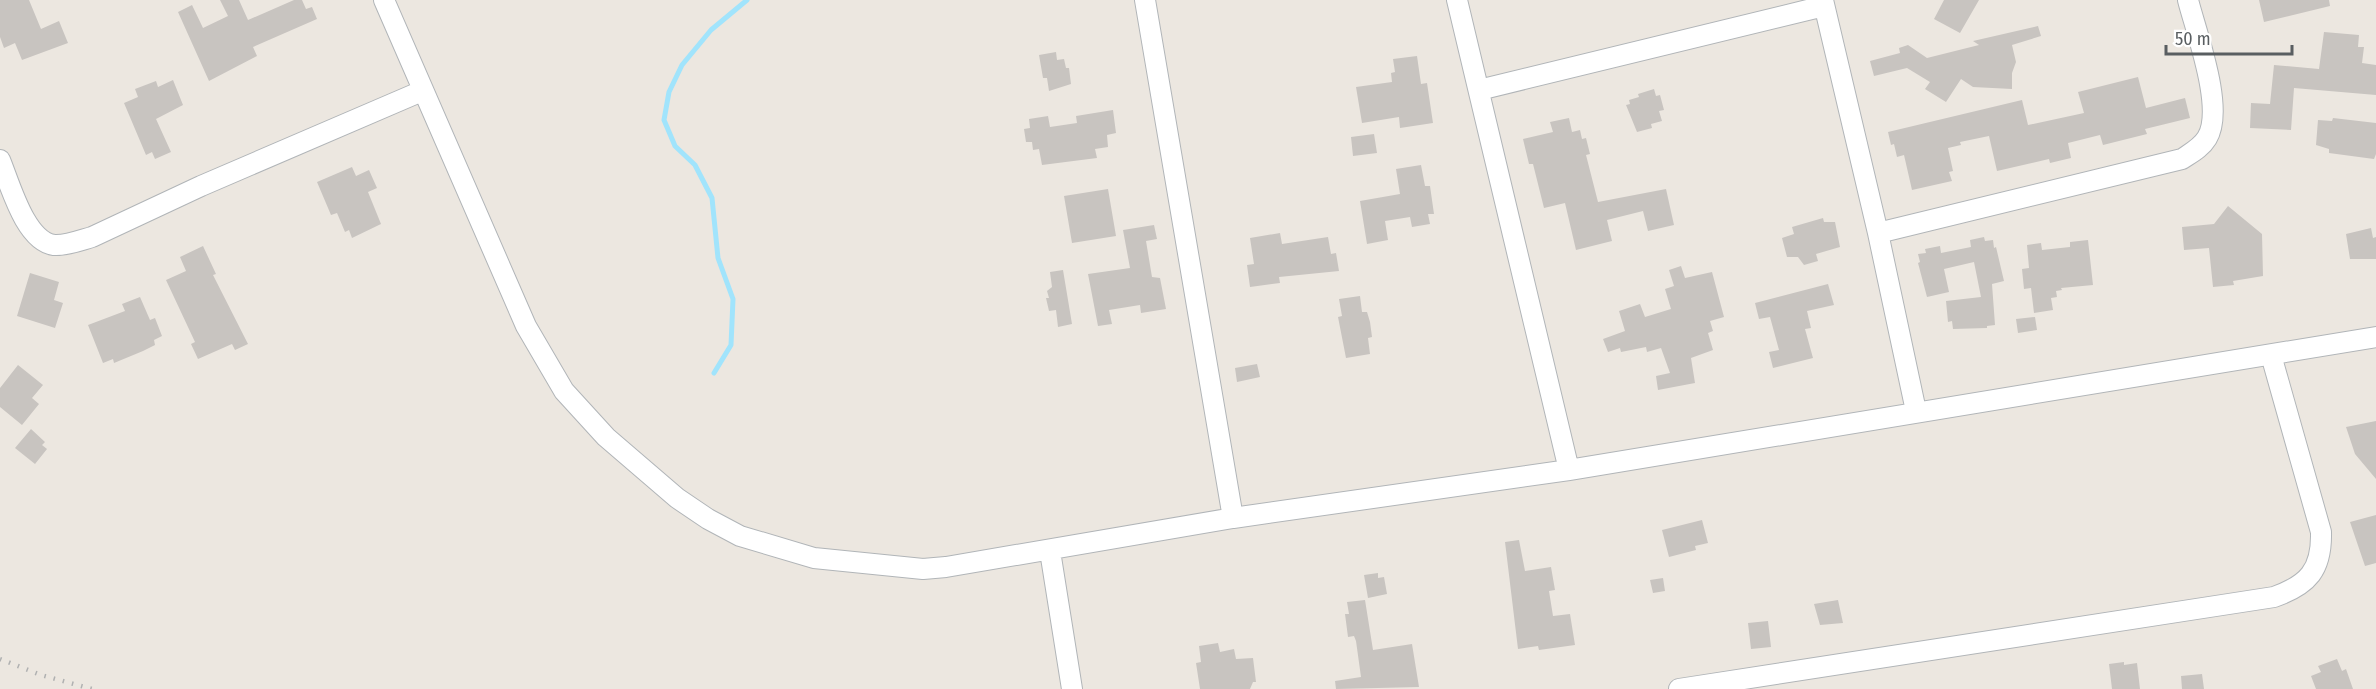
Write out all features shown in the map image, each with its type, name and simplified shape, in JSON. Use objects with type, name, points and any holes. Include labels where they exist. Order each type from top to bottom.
[{"type":"street","points":[[384,0],[526,326],[564,391],[612,443],[677,498],[708,519],[740,536],[814,558],[923,569],[1050,551],[1233,518],[1569,470],[2376,337]]},
{"type":"street","points":[[1145,0],[1233,518]]},
{"type":"street","points":[[1456,0],[1569,470]]},
{"type":"street","points":[[1878,233],[2182,159],[2196,151],[2207,138],[2213,121],[2213,103],[2188,0]]},
{"type":"street","points":[[1479,90],[1824,3],[1878,233],[1916,411]]},
{"type":"street","points":[[0,160],[34,235],[54,245],[73,242],[92,237],[201,186],[422,91]]},
{"type":"street","points":[[1679,689],[2274,597],[2293,590],[2307,580],[2316,567],[2321,550],[2320,532],[2271,355]]},
{"type":"street","points":[[1050,551],[1072,689]]},
{"type":"building","points":[[0,0],[29,0],[41,29],[59,21],[68,43],[22,60],[15,43],[4,48],[0,37]]},
{"type":"building","points":[[220,0],[239,0],[248,20],[294,0],[302,0],[306,9],[312,7],[317,19],[253,47],[257,56],[209,81],[178,12],[192,5],[203,28],[228,16]]},
{"type":"building","points":[[1944,0],[1979,0],[1960,33],[1934,19]]},
{"type":"building","points":[[2259,0],[2329,0],[2330,6],[2264,22]]},
{"type":"building","points":[[2038,26],[2041,36],[2012,45],[2016,62],[2012,73],[2012,89],[1973,87],[1961,79],[1946,102],[1925,89],[1930,82],[1907,68],[1874,76],[1870,61],[1900,53],[1899,48],[1908,45],[1927,58],[1979,45],[1973,41]]},
{"type":"building","points":[[2324,32],[2359,35],[2358,47],[2364,47],[2362,63],[2376,65],[2376,95],[2294,88],[2291,130],[2250,128],[2251,103],[2270,104],[2274,65],[2319,69]]},
{"type":"building","points":[[1056,52],[1057,60],[1064,59],[1066,68],[1069,68],[1071,84],[1049,91],[1047,78],[1043,78],[1039,55]]},
{"type":"building","points":[[1417,56],[1421,84],[1427,83],[1433,123],[1400,128],[1399,117],[1362,123],[1356,87],[1392,82],[1391,73],[1395,72],[1393,59]]},
{"type":"building","points":[[2138,77],[2146,108],[2185,98],[2190,118],[2145,129],[2147,134],[2103,145],[2100,135],[2068,143],[2071,158],[2050,163],[2049,159],[1997,171],[1989,136],[1960,142],[1961,145],[1948,148],[1953,171],[1949,172],[1952,181],[1912,190],[1904,155],[1897,157],[1894,144],[1891,145],[1888,132],[2022,100],[2028,125],[2084,113],[2078,92]]},
{"type":"building","points":[[173,80],[183,105],[156,119],[171,152],[155,159],[152,152],[146,155],[124,103],[138,97],[135,89],[156,81],[158,87]]},
{"type":"building","points":[[1654,89],[1656,96],[1660,95],[1664,110],[1659,111],[1662,121],[1651,124],[1652,128],[1637,132],[1626,105],[1630,104],[1629,100],[1639,97],[1638,94]]},
{"type":"building","points":[[1113,110],[1116,133],[1107,135],[1108,147],[1095,149],[1097,158],[1042,165],[1039,149],[1033,150],[1032,142],[1026,142],[1024,129],[1030,128],[1029,119],[1048,116],[1050,127],[1077,123],[1076,116]]},
{"type":"building","points":[[1569,118],[1572,132],[1580,130],[1582,139],[1586,138],[1590,154],[1586,155],[1598,202],[1666,189],[1674,225],[1648,231],[1643,211],[1607,220],[1612,241],[1576,250],[1565,203],[1544,208],[1533,164],[1529,164],[1523,139],[1553,132],[1550,122]]},
{"type":"building","points":[[2333,118],[2376,123],[2374,159],[2329,153],[2329,149],[2316,145],[2318,120],[2332,121]]},
{"type":"building","points":[[1374,134],[1377,153],[1353,156],[1351,137]]},
{"type":"building","points":[[1421,165],[1425,186],[1430,186],[1434,214],[1428,214],[1430,224],[1412,227],[1410,217],[1385,221],[1388,240],[1367,244],[1360,201],[1400,194],[1396,169]]},
{"type":"building","points":[[352,167],[356,176],[369,170],[377,188],[368,192],[381,224],[352,238],[349,230],[345,232],[337,213],[331,215],[317,182]]},
{"type":"building","points":[[1108,189],[1116,236],[1072,243],[1064,196]]},
{"type":"building","points":[[2228,206],[2262,234],[2263,276],[2233,281],[2234,285],[2213,287],[2209,248],[2184,250],[2182,227],[2214,224]]},
{"type":"building","points":[[1823,218],[1824,222],[1835,222],[1840,247],[1816,254],[1818,261],[1804,265],[1798,257],[1787,257],[1782,238],[1794,234],[1792,227]]},
{"type":"building","points":[[1154,225],[1157,239],[1146,241],[1152,277],[1160,278],[1166,309],[1141,313],[1140,305],[1109,310],[1112,324],[1098,326],[1088,274],[1130,268],[1123,230]]},
{"type":"building","points":[[2371,228],[2373,238],[2376,237],[2376,259],[2350,259],[2346,234]]},
{"type":"building","points":[[1280,233],[1282,244],[1328,237],[1331,254],[1336,253],[1339,271],[1279,277],[1280,283],[1250,287],[1247,265],[1254,264],[1250,238]]},
{"type":"building","points":[[1984,237],[1985,241],[1993,240],[2004,281],[1992,284],[1995,325],[1987,326],[1987,328],[1953,329],[1952,321],[1948,322],[1946,301],[1981,297],[1974,262],[1944,269],[1949,292],[1927,297],[1918,263],[1920,262],[1918,254],[1926,253],[1925,249],[1940,246],[1941,253],[1971,247],[1970,240]]},
{"type":"building","points":[[2088,240],[2093,285],[2061,288],[2062,290],[2056,291],[2057,297],[2051,298],[2053,310],[2034,313],[2031,288],[2024,289],[2022,269],[2029,268],[2027,245],[2041,243],[2042,250],[2070,247],[2070,242]]},
{"type":"building","points":[[203,246],[216,274],[213,275],[248,344],[235,350],[232,344],[198,359],[191,344],[195,342],[166,280],[186,271],[180,257]]},
{"type":"building","points":[[1681,266],[1685,278],[1712,272],[1724,317],[1710,321],[1713,331],[1708,333],[1713,350],[1691,358],[1695,383],[1658,390],[1656,376],[1670,373],[1661,348],[1647,352],[1646,347],[1621,352],[1620,348],[1608,352],[1603,339],[1625,331],[1619,311],[1640,304],[1645,317],[1671,309],[1665,289],[1674,286],[1669,270]]},
{"type":"building","points":[[1063,270],[1072,324],[1058,327],[1056,310],[1049,311],[1046,298],[1049,298],[1047,291],[1052,287],[1050,272]]},
{"type":"building","points":[[30,273],[59,282],[54,300],[63,303],[55,328],[17,316]]},
{"type":"building","points":[[1828,284],[1834,305],[1807,311],[1811,328],[1805,329],[1813,358],[1773,368],[1769,352],[1779,350],[1770,317],[1759,319],[1755,303]]},
{"type":"building","points":[[1360,296],[1362,312],[1367,312],[1370,322],[1372,337],[1368,338],[1370,354],[1346,358],[1338,317],[1342,316],[1339,299]]},
{"type":"building","points":[[140,297],[150,320],[155,318],[162,336],[154,340],[155,345],[143,351],[114,363],[113,359],[103,363],[88,325],[125,311],[122,304]]},
{"type":"building","points":[[2035,317],[2037,330],[2018,333],[2016,319]]},
{"type":"building","points":[[1257,364],[1260,377],[1237,382],[1235,368]]},
{"type":"building","points":[[18,365],[43,385],[32,398],[39,404],[22,425],[0,407],[0,388]]},
{"type":"building","points":[[2376,421],[2376,479],[2355,454],[2346,427]]},
{"type":"building","points":[[31,429],[45,442],[42,445],[47,449],[35,464],[15,448]]},
{"type":"building","points":[[2376,515],[2376,563],[2365,566],[2350,522]]},
{"type":"building","points":[[1702,520],[1708,543],[1695,546],[1696,550],[1669,557],[1662,530]]},
{"type":"building","points":[[1519,540],[1525,571],[1551,567],[1555,590],[1549,591],[1553,616],[1570,614],[1575,645],[1539,650],[1538,646],[1518,649],[1505,542]]},
{"type":"building","points":[[1378,573],[1378,578],[1384,577],[1387,594],[1368,598],[1364,575]]},
{"type":"building","points":[[1663,578],[1665,591],[1653,593],[1650,580]]},
{"type":"building","points":[[1365,600],[1373,650],[1412,644],[1419,687],[1336,689],[1335,681],[1361,677],[1356,641],[1354,636],[1348,637],[1345,614],[1349,614],[1347,602]]},
{"type":"building","points":[[1838,600],[1843,623],[1820,625],[1814,604]]},
{"type":"building","points":[[1768,621],[1771,647],[1751,649],[1748,623]]},
{"type":"building","points":[[1218,643],[1220,652],[1234,649],[1236,659],[1253,658],[1256,682],[1253,682],[1250,689],[1200,689],[1196,663],[1201,662],[1199,646]]},
{"type":"building","points":[[2337,659],[2342,671],[2346,669],[2353,689],[2316,689],[2311,676],[2321,672],[2318,666]]},
{"type":"building","points":[[2124,662],[2124,665],[2137,663],[2140,689],[2112,689],[2109,664]]},
{"type":"building","points":[[2202,674],[2204,689],[2182,689],[2181,676]]},
{"type":"waterway","points":[[714,373],[731,345],[733,299],[718,258],[712,198],[695,165],[675,146],[664,120],[669,92],[682,65],[711,30],[747,0]]},
{"type":"railway","points":[[0,659],[41,675],[92,689]]}]
